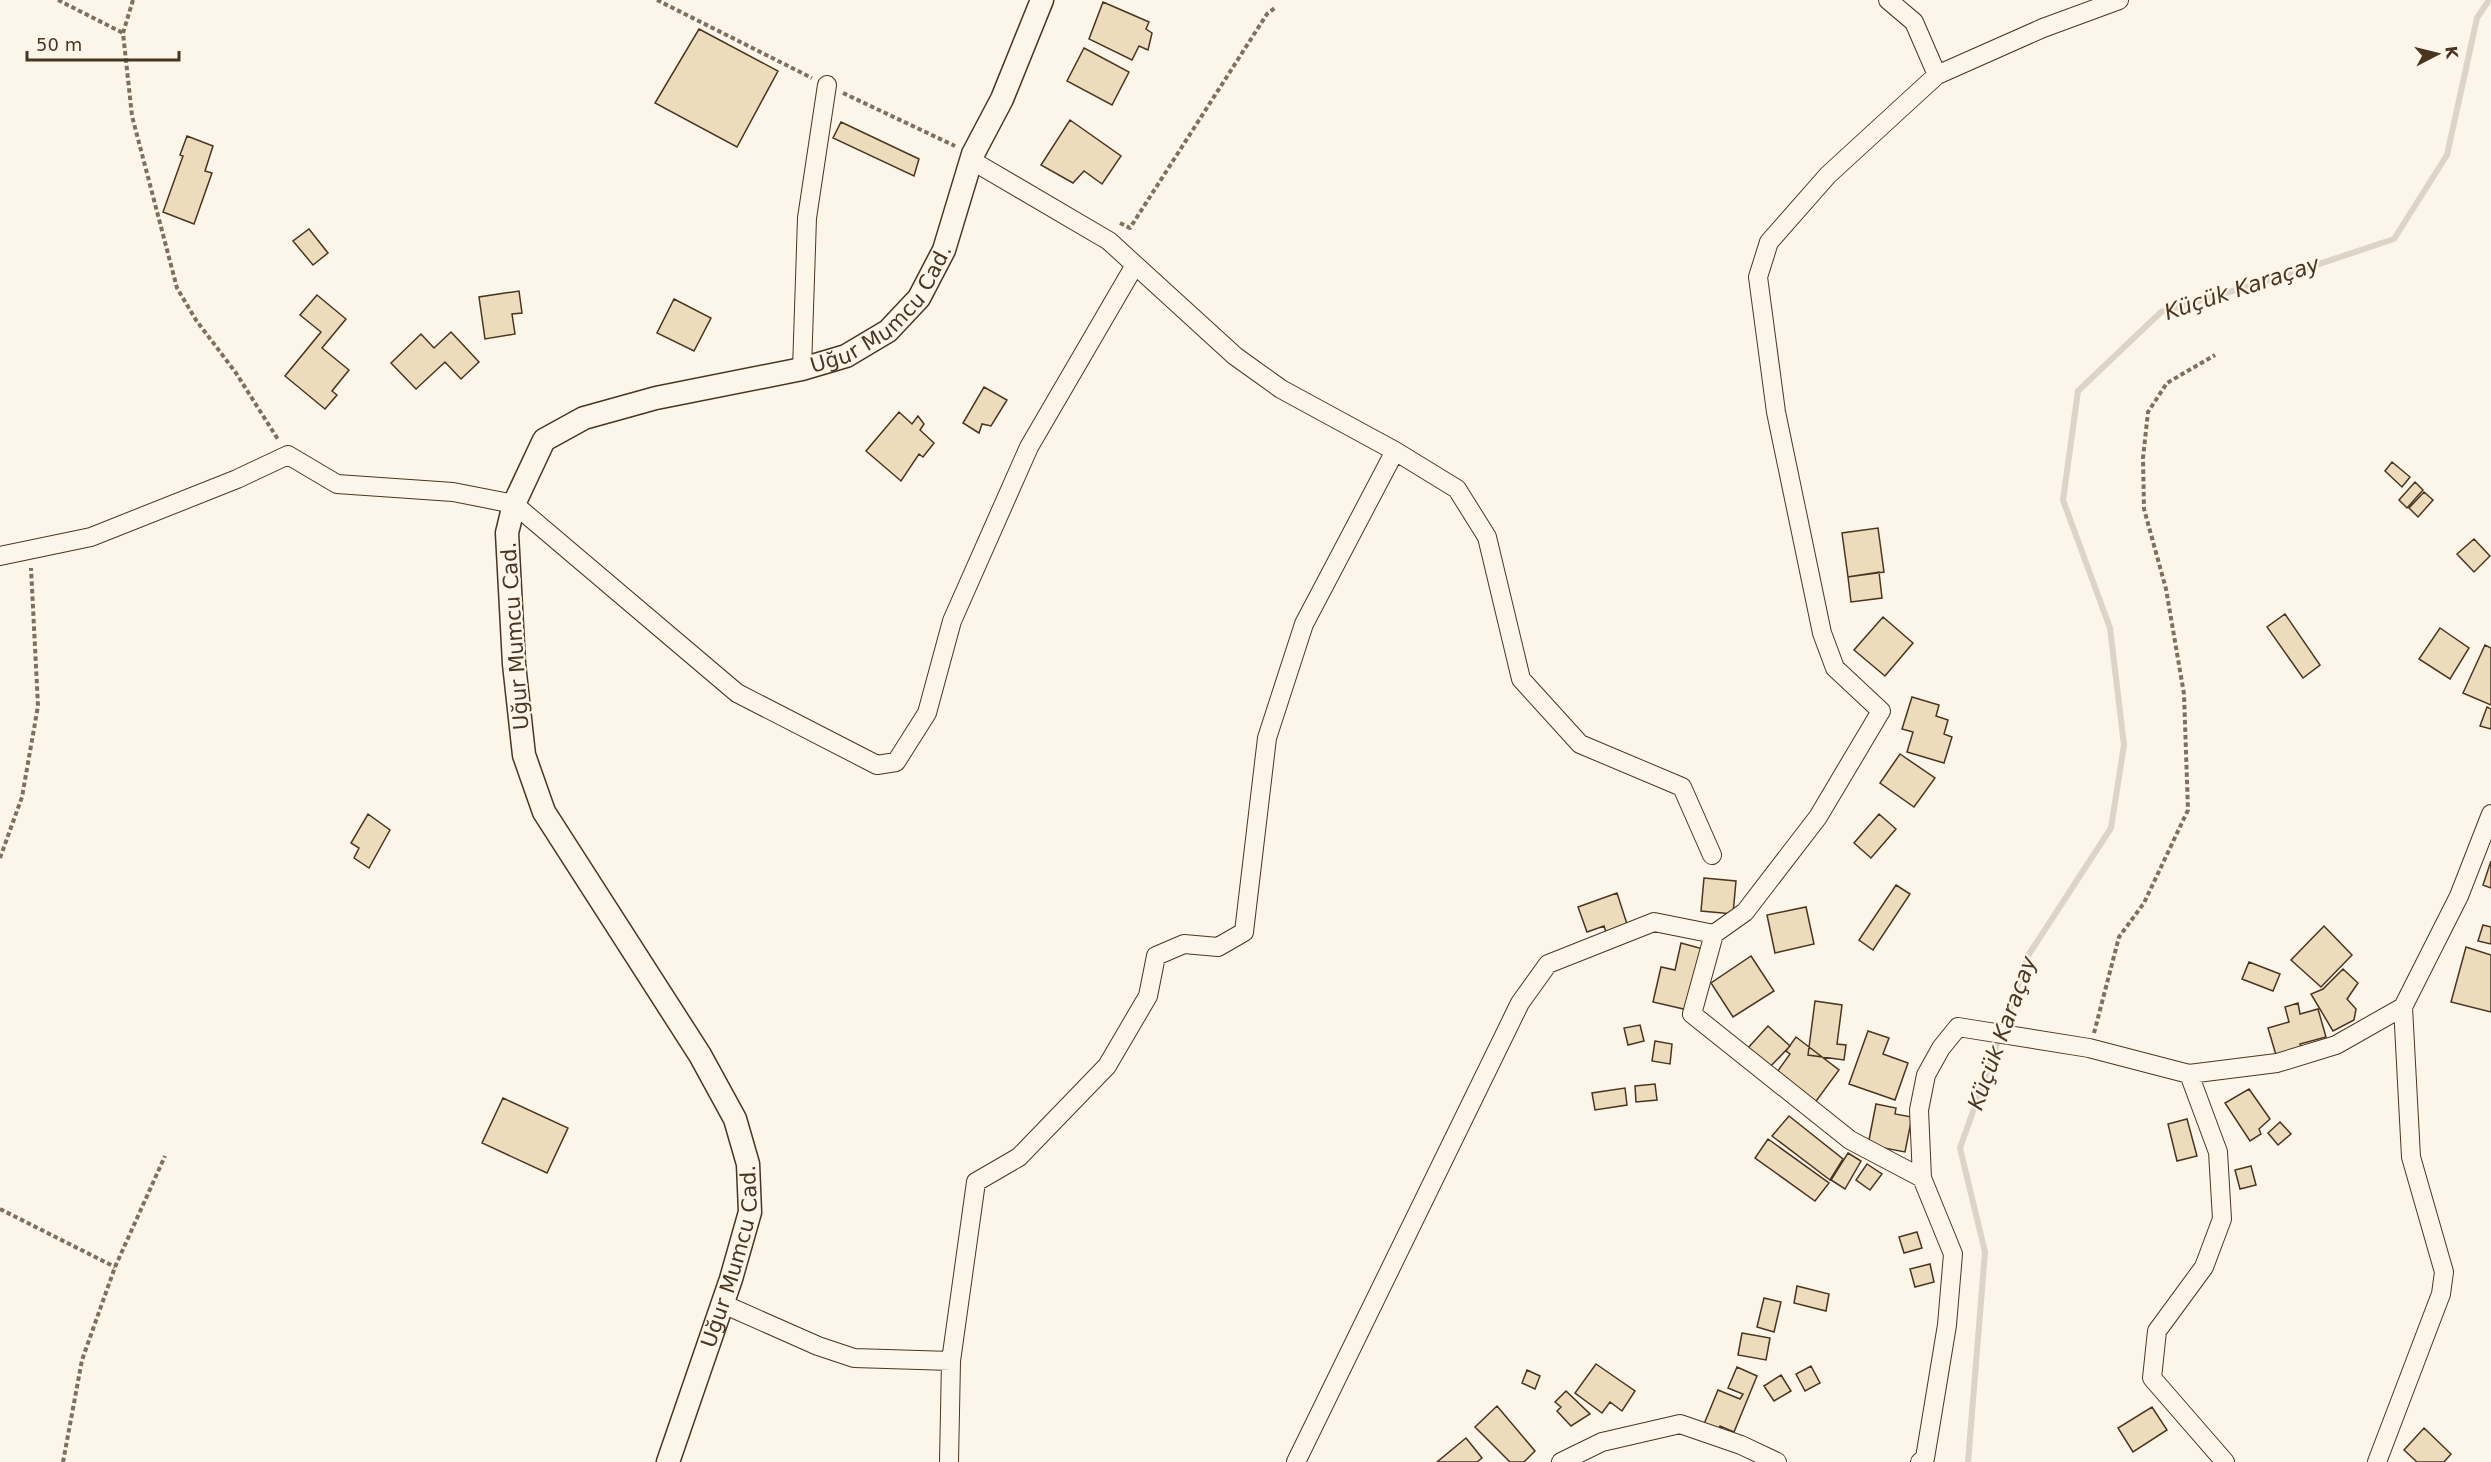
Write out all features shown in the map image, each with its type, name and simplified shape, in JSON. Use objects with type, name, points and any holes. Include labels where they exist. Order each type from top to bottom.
[{"type":"street","name":"Uğur Mumcu Cad.","points":[[668,1462],[723,1304],[750,1212],[748,1164],[730,1110],[700,1055],[544,812],[524,755],[514,664],[507,533],[514,504],[544,440],[584,418],[656,398],[802,369],[846,356],[888,331],[919,298],[944,250],[971,160],[1002,99],[1042,0]]},
{"type":"street","points":[[1888,0],[1914,22],[1937,75]]},
{"type":"street","points":[[1922,1178],[1850,1140],[1692,1014],[1714,934],[1745,912],[1818,817],[1881,711],[1835,668],[1822,633],[1776,412],[1758,277],[1769,242],[1828,175],[1937,75],[2043,28],[2118,0]]},
{"type":"street","points":[[802,369],[807,218],[827,86]]},
{"type":"street","points":[[971,160],[1109,241],[1244,363],[1281,388],[1395,451],[1457,489],[1487,537],[1521,679],[1580,744],[1682,787],[1712,855]]},
{"type":"street","points":[[0,556],[91,537],[237,479],[288,455],[337,484],[453,492],[514,504],[737,693],[877,765],[896,762],[927,713],[952,621],[1029,447],[1136,265]]},
{"type":"street","points":[[950,1462],[951,1361],[976,1182],[1019,1157],[1107,1066],[1148,996],[1156,956],[1184,944],[1218,947],[1244,932],[1270,728],[1304,624],[1395,451]]},
{"type":"street","points":[[2377,1462],[2441,1294],[2444,1272],[2411,1157],[2403,1007],[2459,896],[2491,814]]},
{"type":"street","points":[[1296,1462],[1520,1003],[1548,964],[1654,922],[1714,934]]},
{"type":"street","points":[[1920,1462],[1925,1458],[1947,1325],[1953,1254],[1922,1178],[1919,1110],[1926,1075],[1941,1048],[1958,1027],[2090,1048],[2189,1074],[2277,1063],[2336,1045],[2403,1007]]},
{"type":"street","points":[[2189,1074],[2218,1152],[2222,1219],[2204,1267],[2157,1331],[2152,1378],[2224,1462]]},
{"type":"street","points":[[723,1304],[818,1346],[854,1358],[951,1361]]},
{"type":"street","points":[[1561,1462],[1602,1442],[1680,1424],[1741,1445],[1777,1462]]},
{"type":"path","points":[[58,0],[123,33]]},
{"type":"path","points":[[133,0],[123,33],[132,116],[177,288],[196,320],[237,373],[288,455]]},
{"type":"path","points":[[1109,219],[1130,228],[1267,14],[1276,7]]},
{"type":"path","points":[[2090,1048],[2119,937],[2144,903],[2188,810],[2181,673],[2166,589],[2144,509],[2143,458],[2148,412],[2167,383],[2215,355]]},
{"type":"path","points":[[0,858],[22,797],[38,706],[31,550]]},
{"type":"path","points":[[63,1462],[82,1360],[115,1267],[165,1156]]},
{"type":"path","points":[[0,1209],[115,1267]]},
{"type":"building","points":[[1103,2],[1149,22],[1146,29],[1152,33],[1148,50],[1139,46],[1132,60],[1089,39]]},
{"type":"building","points":[[699,29],[778,71],[737,147],[655,103]]},
{"type":"building","points":[[1084,48],[1129,72],[1112,105],[1067,81]]},
{"type":"building","points":[[1070,120],[1121,156],[1102,184],[1084,171],[1073,183],[1041,165]]},
{"type":"building","points":[[841,122],[919,159],[914,176],[833,138]]},
{"type":"building","points":[[187,136],[213,146],[205,171],[212,173],[194,224],[163,212],[183,156],[180,155]]},
{"type":"building","points":[[309,229],[328,253],[313,265],[293,241]]},
{"type":"building","points":[[519,291],[522,313],[512,314],[515,334],[485,339],[479,297]]},
{"type":"building","points":[[317,295],[346,319],[322,348],[349,370],[332,391],[337,395],[325,409],[285,376],[321,332],[300,315]]},
{"type":"building","points":[[674,299],[711,318],[694,351],[657,333]]},
{"type":"building","points":[[451,332],[479,362],[461,379],[445,362],[416,389],[391,363],[421,334],[434,348]]},
{"type":"building","points":[[984,387],[1007,400],[991,426],[982,424],[979,433],[963,423]]},
{"type":"building","points":[[899,412],[912,424],[918,416],[924,424],[920,430],[934,443],[923,457],[919,454],[901,481],[866,451]]},
{"type":"building","points":[[2392,462],[2410,477],[2402,487],[2385,471]]},
{"type":"building","points":[[2415,482],[2423,490],[2407,508],[2399,500]]},
{"type":"building","points":[[2424,492],[2433,500],[2418,517],[2409,508]]},
{"type":"building","points":[[1878,528],[1884,572],[1848,577],[1842,533]]},
{"type":"building","points":[[2474,539],[2490,556],[2474,572],[2457,554]]},
{"type":"building","points":[[1879,572],[1882,598],[1851,602],[1848,577]]},
{"type":"building","points":[[2285,614],[2320,665],[2303,678],[2267,627]]},
{"type":"building","points":[[1883,617],[1913,643],[1885,676],[1854,650]]},
{"type":"building","points":[[2440,628],[2469,648],[2450,679],[2419,659]]},
{"type":"building","points":[[2485,645],[2491,648],[2491,705],[2463,693]]},
{"type":"building","points":[[1912,697],[1939,705],[1936,716],[1948,720],[1944,734],[1952,737],[1944,763],[1907,752],[1913,732],[1902,729]]},
{"type":"building","points":[[2487,707],[2491,709],[2491,729],[2480,726]]},
{"type":"building","points":[[1900,754],[1935,778],[1914,807],[1880,783]]},
{"type":"building","points":[[368,814],[390,830],[369,868],[354,858],[359,848],[351,843]]},
{"type":"building","points":[[1879,814],[1896,829],[1871,858],[1854,843]]},
{"type":"building","points":[[2491,861],[2491,888],[2483,885]]},
{"type":"building","points":[[1704,878],[1736,881],[1733,914],[1701,911]]},
{"type":"building","points":[[1896,885],[1910,894],[1873,950],[1859,940]]},
{"type":"building","points":[[1617,893],[1627,924],[1606,932],[1604,926],[1587,932],[1578,907]]},
{"type":"building","points":[[1806,907],[1814,944],[1775,953],[1767,915]]},
{"type":"building","points":[[2483,925],[2491,927],[2491,944],[2478,941]]},
{"type":"building","points":[[2324,926],[2352,955],[2321,987],[2291,960]]},
{"type":"building","points":[[1681,943],[1703,949],[1688,1010],[1653,1002],[1661,967],[1675,970]]},
{"type":"building","points":[[2466,947],[2491,955],[2491,1012],[2451,1002]]},
{"type":"building","points":[[1751,956],[1774,991],[1733,1017],[1711,983]]},
{"type":"building","points":[[2249,962],[2280,974],[2273,991],[2242,979]]},
{"type":"building","points":[[2343,969],[2358,983],[2347,999],[2356,1009],[2354,1020],[2333,1031],[2311,994],[2323,989]]},
{"type":"building","points":[[1815,1001],[1842,1005],[1837,1044],[1846,1045],[1844,1060],[1808,1055]]},
{"type":"building","points":[[2298,1003],[2300,1014],[2318,1009],[2326,1037],[2300,1044],[2302,1049],[2276,1055],[2268,1028],[2289,1022],[2285,1007]]},
{"type":"building","points":[[1640,1025],[1644,1041],[1628,1045],[1624,1028]]},
{"type":"building","points":[[1768,1026],[1790,1046],[1768,1069],[1747,1049]]},
{"type":"building","points":[[1868,1031],[1889,1038],[1883,1054],[1908,1063],[1895,1100],[1849,1084]]},
{"type":"building","points":[[1796,1037],[1839,1070],[1814,1104],[1775,1075],[1790,1054],[1786,1051]]},
{"type":"building","points":[[1655,1041],[1672,1044],[1670,1064],[1652,1061]]},
{"type":"building","points":[[1655,1084],[1657,1100],[1636,1102],[1635,1086]]},
{"type":"building","points":[[1625,1088],[1627,1105],[1595,1110],[1592,1093]]},
{"type":"building","points":[[2249,1089],[2270,1119],[2259,1129],[2261,1134],[2250,1141],[2225,1103]]},
{"type":"building","points":[[503,1098],[568,1128],[547,1173],[482,1143]]},
{"type":"building","points":[[1876,1104],[1896,1108],[1895,1114],[1912,1117],[1905,1152],[1868,1145]]},
{"type":"building","points":[[1789,1116],[1843,1159],[1830,1180],[1772,1136]]},
{"type":"building","points":[[2187,1119],[2197,1156],[2177,1161],[2168,1124]]},
{"type":"building","points":[[2280,1122],[2291,1134],[2278,1145],[2268,1133]]},
{"type":"building","points":[[1768,1139],[1829,1183],[1815,1201],[1755,1158]]},
{"type":"building","points":[[1848,1153],[1861,1161],[1845,1189],[1831,1180]]},
{"type":"building","points":[[1867,1164],[1882,1174],[1870,1190],[1856,1180]]},
{"type":"building","points":[[2251,1166],[2256,1185],[2240,1189],[2235,1170]]},
{"type":"building","points":[[1917,1232],[1922,1248],[1904,1253],[1899,1237]]},
{"type":"building","points":[[1930,1264],[1934,1282],[1915,1287],[1910,1269]]},
{"type":"building","points":[[1797,1286],[1829,1294],[1826,1311],[1794,1303]]},
{"type":"building","points":[[1764,1298],[1781,1302],[1774,1332],[1757,1327]]},
{"type":"building","points":[[1742,1333],[1770,1338],[1766,1360],[1738,1355]]},
{"type":"building","points":[[1596,1364],[1635,1391],[1622,1411],[1610,1402],[1602,1413],[1575,1393]]},
{"type":"building","points":[[1811,1366],[1820,1383],[1805,1391],[1796,1374]]},
{"type":"building","points":[[1737,1367],[1757,1376],[1734,1432],[1720,1426],[1719,1430],[1704,1424],[1718,1390],[1740,1399],[1743,1394],[1728,1388]]},
{"type":"building","points":[[1527,1370],[1540,1376],[1535,1389],[1522,1383]]},
{"type":"building","points":[[1781,1375],[1791,1391],[1774,1401],[1764,1386]]},
{"type":"building","points":[[1566,1391],[1590,1414],[1571,1426],[1557,1411],[1561,1407],[1555,1402]]},
{"type":"building","points":[[1497,1406],[1535,1451],[1524,1462],[1510,1462],[1475,1427]]},
{"type":"building","points":[[2152,1407],[2167,1430],[2133,1452],[2118,1428]]},
{"type":"building","points":[[2424,1428],[2451,1454],[2444,1462],[2417,1462],[2404,1450]]},
{"type":"building","points":[[1466,1438],[1482,1458],[1477,1462],[1437,1462]]},
{"type":"waterway","name":"Küçük Karaçay","points":[[1968,1462],[1985,1252],[1960,1148],[2029,954],[2111,828],[2124,745],[2110,628],[2063,500],[2078,391],[2161,312],[2283,276],[2394,239],[2447,155],[2477,18],[2489,0]]}]
